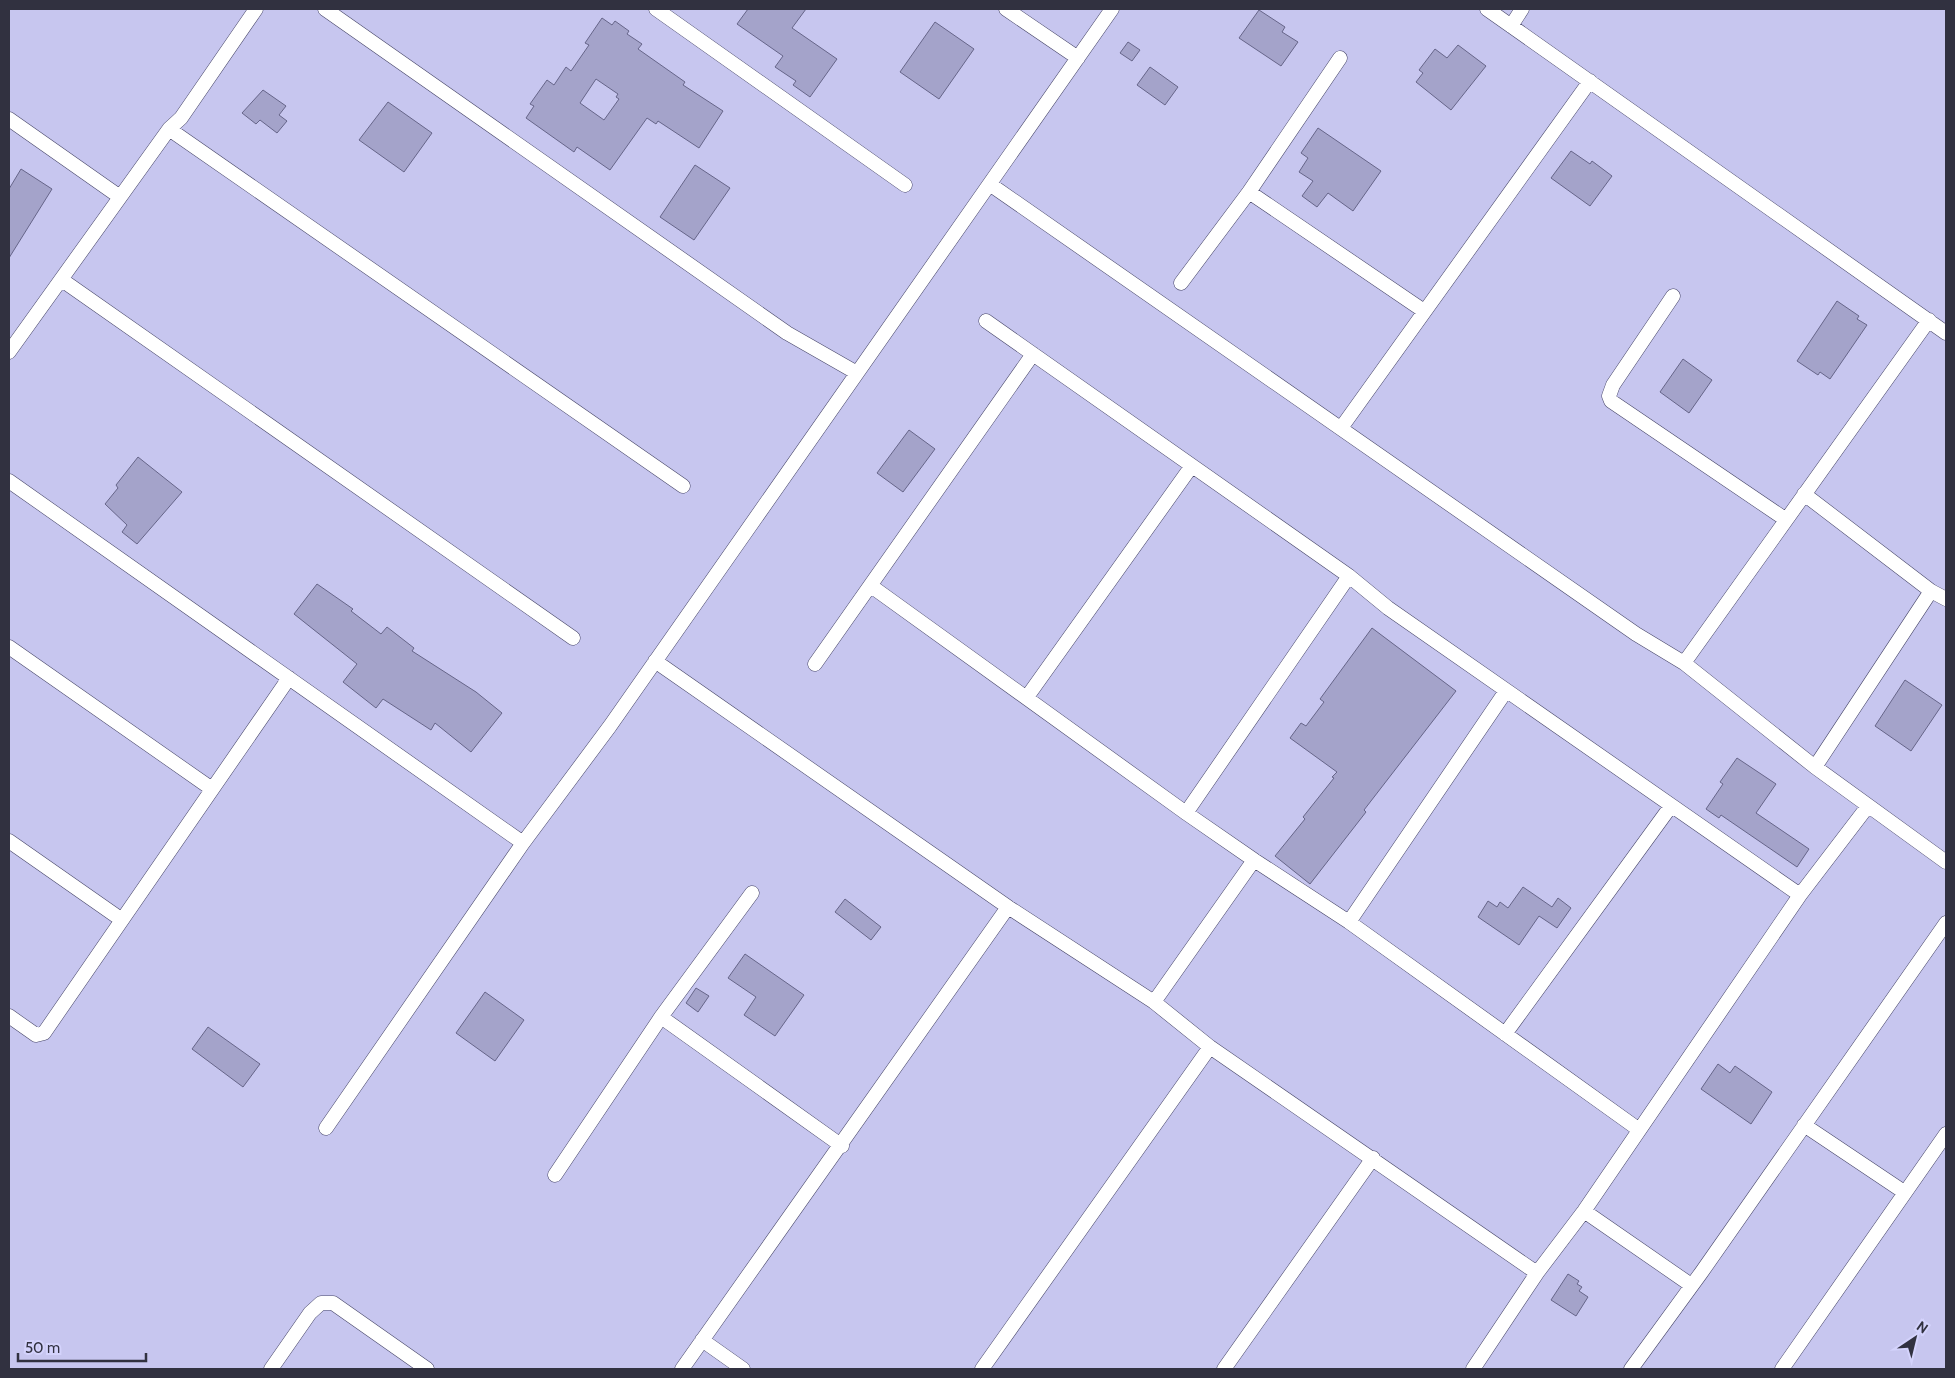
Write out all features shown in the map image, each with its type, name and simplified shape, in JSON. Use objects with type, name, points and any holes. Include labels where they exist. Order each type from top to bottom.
[{"type":"street","points":[[9,352],[169,129],[181,118],[256,9]]},
{"type":"street","points":[[326,9],[787,333],[857,373]]},
{"type":"street","points":[[656,9],[905,185]]},
{"type":"street","points":[[1006,9],[1078,58]]},
{"type":"street","points":[[326,1128],[523,843],[610,726],[991,185],[1112,9]]},
{"type":"street","points":[[1487,9],[1946,333]]},
{"type":"street","points":[[1511,26],[1522,9]]},
{"type":"street","points":[[1181,283],[1249,192],[1340,58]]},
{"type":"street","points":[[1341,428],[1590,81]]},
{"type":"street","points":[[9,119],[120,198]]},
{"type":"street","points":[[169,129],[683,486]]},
{"type":"street","points":[[991,185],[1636,634],[1684,663],[1815,767],[1946,862]]},
{"type":"street","points":[[1249,192],[1424,311]]},
{"type":"street","points":[[62,280],[573,638]]},
{"type":"street","points":[[1674,296],[1613,385],[1609,396],[1611,401],[1785,519]]},
{"type":"street","points":[[1684,663],[1785,519],[1929,320]]},
{"type":"street","points":[[986,321],[1191,467],[1349,576],[1388,608],[1800,896]]},
{"type":"street","points":[[814,664],[871,586],[1033,354]]},
{"type":"street","points":[[1027,697],[1191,467]]},
{"type":"street","points":[[9,482],[523,843]]},
{"type":"street","points":[[1804,494],[1931,590],[1946,599]]},
{"type":"street","points":[[1186,813],[1349,576]]},
{"type":"street","points":[[871,586],[1186,813],[1349,922],[1638,1129]]},
{"type":"street","points":[[1815,767],[1931,590]]},
{"type":"street","points":[[9,647],[212,789]]},
{"type":"street","points":[[654,662],[1008,907],[1154,1002],[1210,1047],[1537,1273]]},
{"type":"street","points":[[9,1016],[36,1035],[44,1033],[289,678]]},
{"type":"street","points":[[1349,922],[1506,691]]},
{"type":"street","points":[[1505,1034],[1671,806]]},
{"type":"street","points":[[1473,1369],[1537,1273],[1584,1211],[1638,1129],[1800,896],[1868,806]]},
{"type":"street","points":[[9,840],[122,920]]},
{"type":"street","points":[[1154,1002],[1254,860]]},
{"type":"street","points":[[555,1176],[661,1017],[752,893]]},
{"type":"street","points":[[682,1369],[842,1146],[1008,907]]},
{"type":"street","points":[[1631,1369],[1946,923]]},
{"type":"street","points":[[661,1017],[842,1146]]},
{"type":"street","points":[[982,1369],[1210,1047]]},
{"type":"street","points":[[1804,1125],[1904,1192]]},
{"type":"street","points":[[1782,1369],[1946,1134]]},
{"type":"street","points":[[1224,1369],[1372,1158]]},
{"type":"street","points":[[1584,1211],[1691,1285]]},
{"type":"street","points":[[271,1369],[310,1313],[321,1303],[333,1303],[427,1369]]},
{"type":"street","points":[[702,1340],[743,1369]]},
{"type":"building","points":[[748,9],[806,9],[792,28],[837,59],[810,97],[793,85],[796,81],[775,67],[783,56],[737,24]]},
{"type":"building","points":[[1259,10],[1285,27],[1282,32],[1298,42],[1281,66],[1239,38]]},
{"type":"building","points":[[602,18],[612,25],[615,21],[629,31],[627,34],[642,44],[638,49],[685,82],[683,85],[723,111],[699,148],[658,121],[656,124],[647,118],[610,170],[577,147],[574,152],[526,118],[534,106],[530,104],[547,80],[554,85],[566,67],[571,71],[589,45],[585,43]],"holes":[[[596,79],[618,94],[616,97],[619,99],[604,120],[580,103]]]},
{"type":"building","points":[[935,22],[974,49],[939,99],[900,72]]},
{"type":"building","points":[[1128,42],[1140,50],[1132,61],[1120,53]]},
{"type":"building","points":[[1458,45],[1486,66],[1451,110],[1416,82],[1423,73],[1419,70],[1435,49],[1447,58]]},
{"type":"building","points":[[1150,67],[1178,87],[1165,105],[1137,85]]},
{"type":"building","points":[[263,90],[286,106],[279,115],[287,121],[277,133],[260,120],[256,124],[242,113]]},
{"type":"building","points":[[388,102],[432,133],[404,172],[359,140]]},
{"type":"building","points":[[1318,128],[1381,171],[1353,211],[1328,193],[1317,207],[1302,196],[1313,181],[1299,172],[1308,158],[1301,153]]},
{"type":"building","points":[[1571,151],[1590,164],[1592,161],[1612,176],[1590,206],[1551,178]]},
{"type":"building","points":[[695,165],[730,188],[694,240],[660,217]]},
{"type":"building","points":[[21,169],[52,189],[9,258],[9,189]]},
{"type":"building","points":[[1837,301],[1859,316],[1857,319],[1867,325],[1830,379],[1820,372],[1818,375],[1797,361]]},
{"type":"building","points":[[1683,359],[1712,380],[1689,413],[1660,392]]},
{"type":"building","points":[[909,430],[935,449],[903,492],[877,473]]},
{"type":"building","points":[[138,457],[182,492],[137,544],[122,532],[127,525],[105,504],[118,488],[116,485]]},
{"type":"building","points":[[317,584],[353,609],[351,611],[381,634],[387,627],[414,648],[412,651],[476,692],[502,713],[471,752],[435,723],[431,730],[383,699],[376,708],[343,682],[357,664],[294,614]]},
{"type":"building","points":[[1372,628],[1456,691],[1364,810],[1366,812],[1310,884],[1275,856],[1305,819],[1303,817],[1337,772],[1290,738],[1301,723],[1306,726],[1324,702],[1320,699]]},
{"type":"building","points":[[1905,680],[1942,705],[1911,751],[1875,726]]},
{"type":"building","points":[[1737,758],[1776,784],[1756,813],[1809,849],[1797,867],[1721,815],[1719,818],[1706,809],[1723,784],[1720,782]]},
{"type":"building","points":[[1523,887],[1552,907],[1558,898],[1571,908],[1557,928],[1539,916],[1519,945],[1478,917],[1488,901],[1497,907],[1500,902],[1508,908]]},
{"type":"building","points":[[845,899],[881,927],[871,940],[835,912]]},
{"type":"building","points":[[745,954],[804,995],[775,1036],[744,1015],[756,997],[728,978]]},
{"type":"building","points":[[696,988],[709,996],[698,1012],[686,1003]]},
{"type":"building","points":[[485,992],[524,1020],[495,1061],[456,1033]]},
{"type":"building","points":[[208,1027],[260,1064],[243,1087],[192,1049]]},
{"type":"building","points":[[1718,1064],[1730,1073],[1735,1066],[1772,1092],[1751,1124],[1701,1089]]},
{"type":"building","points":[[1568,1274],[1579,1281],[1577,1284],[1582,1287],[1579,1291],[1588,1297],[1576,1316],[1551,1300]]}]
